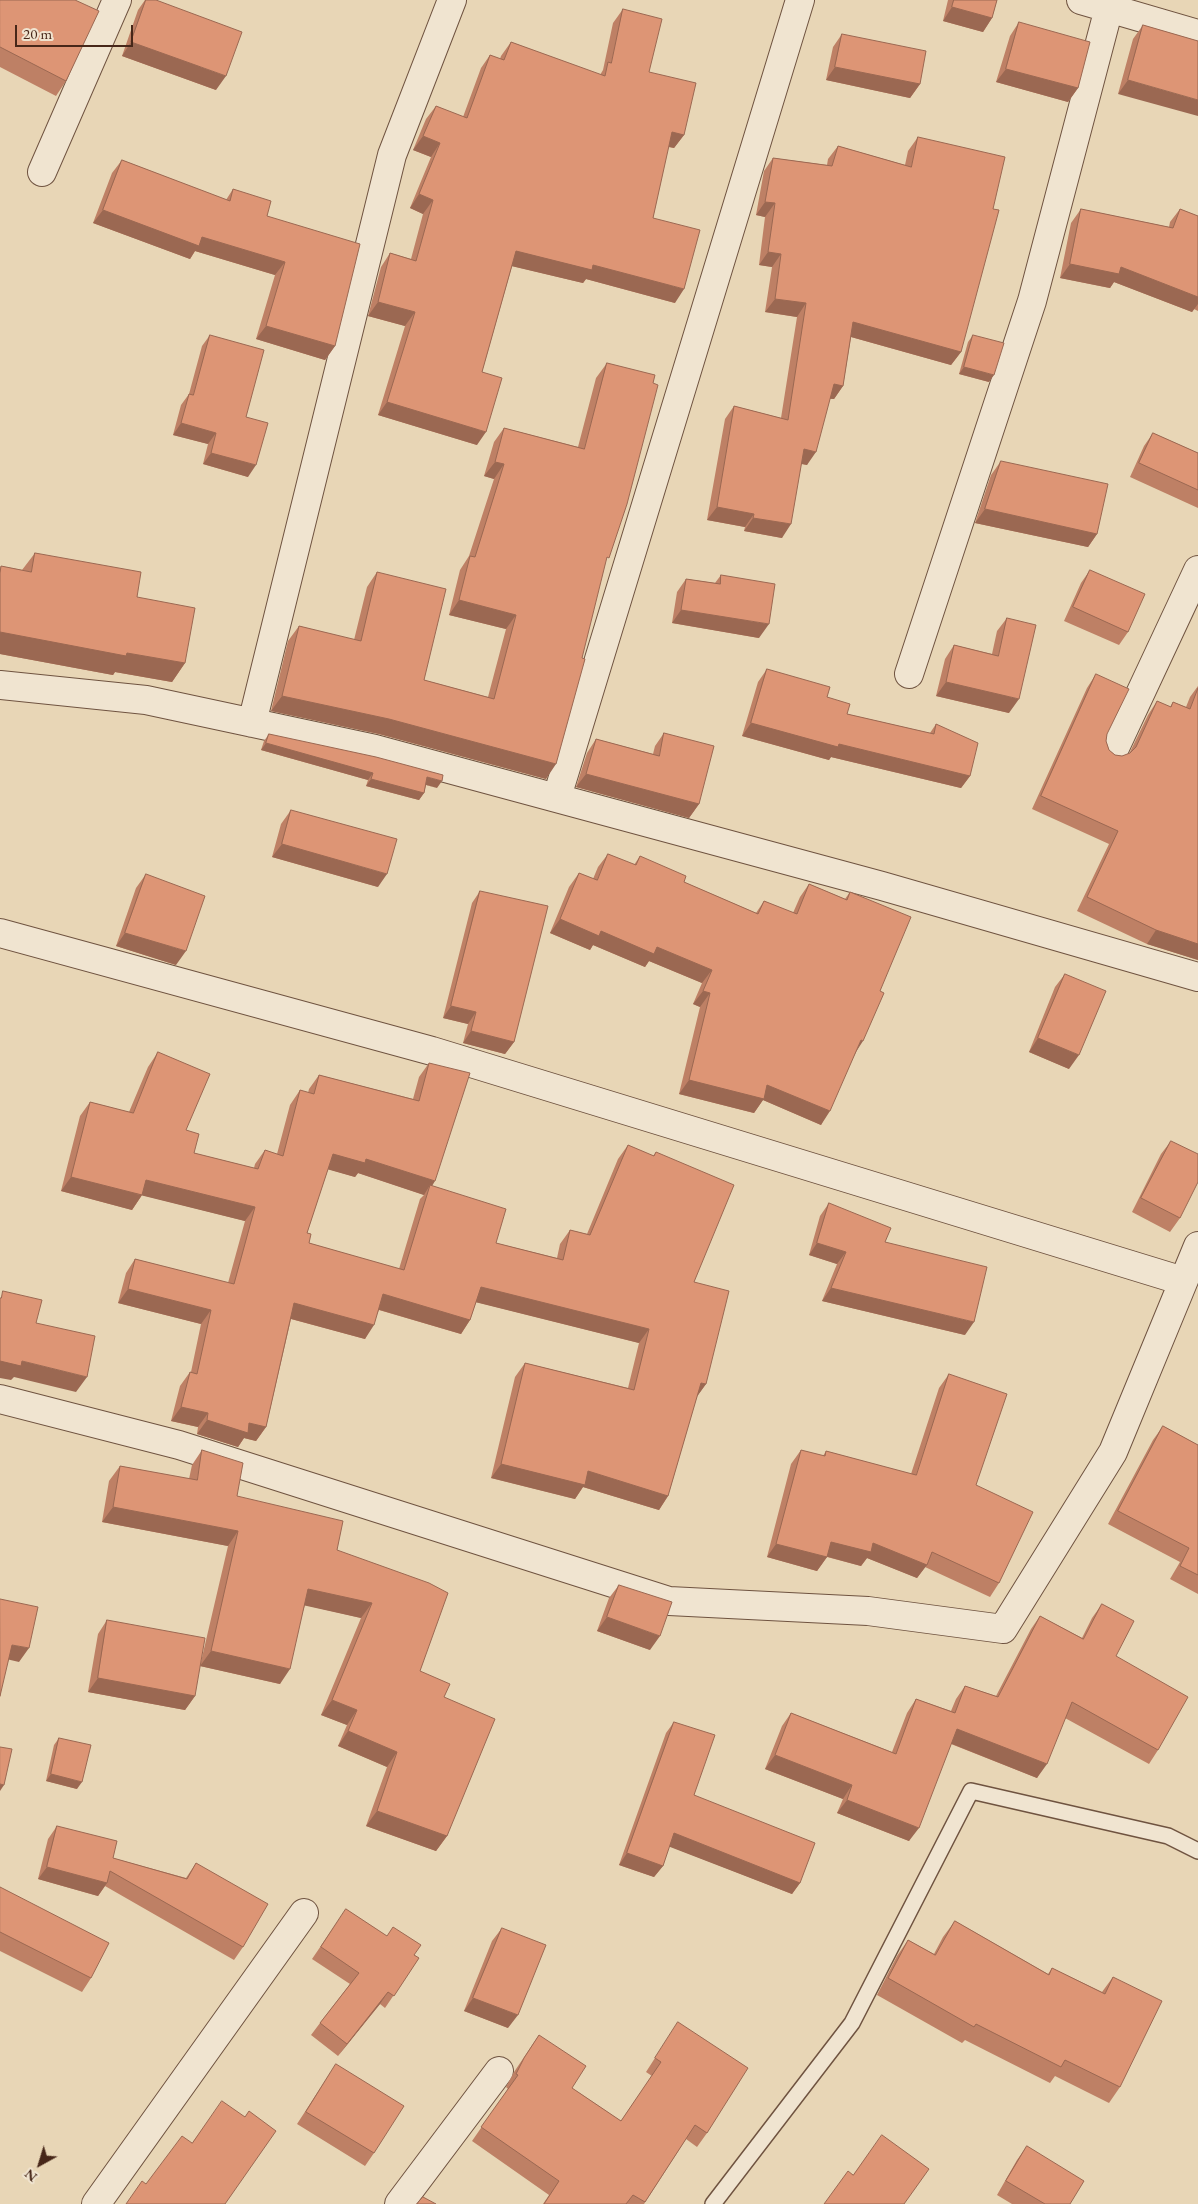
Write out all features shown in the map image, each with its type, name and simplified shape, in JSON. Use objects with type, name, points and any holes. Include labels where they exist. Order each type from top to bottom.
[{"type":"street","points":[[42,172],[117,0]]},
{"type":"street","points":[[252,723],[392,155],[452,0]]},
{"type":"street","points":[[557,797],[800,0]]},
{"type":"street","points":[[1081,0],[1108,8],[1151,10],[1198,34]]},
{"type":"street","points":[[908,674],[1032,302],[1108,8]]},
{"type":"street","points":[[1112,754],[1198,570]]},
{"type":"street","points":[[0,685],[146,700],[376,749],[882,886],[1198,977]]},
{"type":"street","points":[[0,933],[432,1052],[1183,1281]]},
{"type":"street","points":[[0,1399],[179,1445],[669,1601],[868,1611],[1003,1629],[1113,1452],[1198,1246]]},
{"type":"street","points":[[96,2204],[304,1913]]},
{"type":"street","points":[[399,2204],[499,2071]]},
{"type":"lane","points":[[713,2204],[852,2023],[970,1791],[1168,1836],[1198,1851]]},
{"type":"building","points":[[0,0],[75,0],[99,11],[66,81],[0,47]]},
{"type":"building","points":[[146,0],[156,0],[242,32],[226,76],[131,42]]},
{"type":"building","points":[[954,0],[997,0],[992,18],[952,7]]},
{"type":"building","points":[[623,9],[662,19],[649,72],[696,83],[684,135],[672,132],[653,218],[700,230],[684,289],[593,265],[592,270],[516,251],[482,372],[502,378],[486,432],[387,402],[415,312],[378,302],[390,253],[416,261],[433,200],[419,194],[440,143],[423,136],[436,106],[467,118],[490,55],[504,60],[511,42],[605,76],[608,62],[611,63]]},
{"type":"building","points":[[1019,22],[1090,42],[1078,88],[1006,69]]},
{"type":"building","points":[[1143,25],[1198,41],[1198,100],[1128,80]]},
{"type":"building","points":[[842,34],[926,51],[920,84],[835,67]]},
{"type":"building","points":[[918,137],[1005,157],[993,209],[999,210],[961,352],[853,322],[843,386],[834,384],[816,452],[804,449],[791,524],[753,518],[754,514],[717,507],[734,406],[788,420],[806,303],[775,299],[781,254],[768,252],[775,203],[765,202],[773,158],[832,166],[838,146],[911,167]]},
{"type":"building","points":[[122,160],[230,201],[233,189],[271,201],[267,216],[360,244],[335,346],[266,326],[285,262],[202,237],[199,246],[103,210]]},
{"type":"building","points":[[1081,209],[1173,228],[1180,209],[1198,216],[1198,297],[1121,267],[1119,274],[1070,264]]},
{"type":"building","points":[[210,335],[264,350],[246,417],[268,423],[256,465],[211,453],[216,433],[181,423],[189,394],[193,395]]},
{"type":"building","points":[[973,335],[1004,343],[994,375],[964,367]]},
{"type":"building","points":[[607,363],[655,375],[653,383],[658,385],[627,504],[609,558],[607,557],[582,658],[585,659],[556,764],[389,719],[282,696],[299,626],[361,641],[377,572],[446,589],[424,680],[494,699],[516,615],[459,600],[470,556],[475,557],[504,464],[495,462],[504,428],[584,449]]},
{"type":"building","points":[[1153,433],[1198,453],[1198,490],[1139,463]]},
{"type":"building","points":[[1001,461],[1108,484],[1097,534],[985,509]]},
{"type":"building","points":[[35,553],[141,572],[137,597],[195,608],[185,663],[127,653],[126,656],[0,632],[1,566],[31,572]]},
{"type":"building","points":[[1090,570],[1145,594],[1128,632],[1073,607]]},
{"type":"building","points":[[721,575],[775,584],[769,624],[681,610],[686,579],[720,584]]},
{"type":"building","points":[[1007,618],[1036,625],[1019,699],[946,682],[954,645],[998,656]]},
{"type":"building","points":[[767,669],[830,687],[827,697],[850,704],[847,714],[934,734],[936,724],[978,743],[970,776],[839,744],[838,747],[751,723]]},
{"type":"building","points":[[1096,674],[1129,689],[1107,734],[1106,741],[1109,750],[1115,755],[1122,756],[1130,753],[1136,747],[1157,701],[1171,707],[1173,702],[1190,709],[1198,688],[1198,944],[1156,930],[1087,897],[1118,831],[1041,796]]},
{"type":"building","points":[[664,733],[714,746],[699,804],[586,774],[596,739],[659,756]]},
{"type":"building","points":[[269,734],[376,757],[443,775],[442,781],[427,777],[424,793],[371,779],[373,773],[266,743]]},
{"type":"building","points":[[291,810],[397,839],[387,874],[282,844]]},
{"type":"building","points":[[608,854],[636,865],[640,856],[686,876],[684,882],[758,914],[764,901],[797,914],[809,884],[847,900],[850,892],[911,917],[880,991],[884,993],[830,1111],[767,1085],[764,1099],[689,1080],[710,993],[703,991],[712,970],[657,947],[654,954],[601,931],[599,936],[560,919],[579,873],[597,880]]},
{"type":"building","points":[[146,874],[205,896],[186,951],[125,933]]},
{"type":"building","points":[[480,891],[548,906],[514,1042],[471,1031],[476,1012],[451,1006]]},
{"type":"building","points":[[1065,974],[1106,991],[1079,1055],[1038,1038]]},
{"type":"building","points":[[158,1052],[210,1074],[186,1130],[199,1134],[194,1153],[258,1169],[265,1150],[283,1156],[300,1090],[314,1094],[319,1075],[419,1101],[429,1063],[470,1073],[435,1181],[366,1159],[365,1163],[333,1154],[307,1233],[311,1234],[309,1243],[404,1270],[430,1185],[506,1209],[496,1243],[563,1260],[570,1230],[590,1235],[628,1145],[654,1156],[656,1152],[734,1185],[694,1282],[729,1291],[706,1384],[701,1383],[668,1496],[588,1471],[585,1485],[501,1464],[525,1363],[634,1390],[649,1329],[481,1287],[470,1320],[383,1294],[374,1325],[294,1303],[266,1427],[249,1423],[248,1433],[207,1420],[208,1413],[181,1407],[190,1372],[197,1374],[211,1310],[128,1289],[135,1259],[234,1284],[255,1207],[146,1180],[142,1195],[71,1177],[90,1102],[133,1113]]},
{"type":"building","points":[[1171,1141],[1198,1154],[1198,1182],[1180,1218],[1141,1198]]},
{"type":"building","points":[[829,1203],[891,1228],[885,1242],[987,1267],[974,1322],[831,1288],[846,1252],[817,1243]]},
{"type":"building","points":[[3,1291],[42,1300],[36,1323],[95,1336],[87,1377],[22,1361],[21,1366],[0,1361],[0,1298]]},
{"type":"building","points":[[949,1374],[1007,1394],[976,1485],[1033,1512],[999,1583],[932,1552],[927,1565],[873,1543],[871,1552],[831,1542],[827,1557],[776,1544],[801,1450],[825,1456],[826,1451],[916,1475]]},
{"type":"building","points":[[1163,1426],[1198,1445],[1198,1575],[1180,1566],[1189,1548],[1118,1511]]},
{"type":"building","points":[[202,1450],[243,1463],[237,1496],[343,1521],[337,1550],[429,1583],[448,1593],[420,1671],[450,1684],[444,1697],[495,1719],[447,1836],[377,1811],[397,1752],[348,1731],[357,1710],[332,1700],[372,1603],[308,1589],[290,1669],[211,1651],[238,1531],[113,1507],[120,1466],[197,1480]]},
{"type":"building","points":[[619,1585],[672,1602],[660,1636],[607,1617]]},
{"type":"building","points":[[0,1599],[38,1607],[29,1648],[12,1645],[0,1696]]},
{"type":"building","points":[[1102,1604],[1134,1621],[1116,1656],[1188,1697],[1158,1750],[1072,1702],[1047,1764],[957,1729],[919,1828],[847,1800],[852,1785],[775,1755],[791,1713],[896,1754],[916,1699],[955,1713],[965,1686],[998,1697],[1040,1616],[1083,1639]]},
{"type":"building","points":[[107,1620],[205,1638],[195,1696],[98,1678]]},
{"type":"building","points":[[674,1722],[715,1735],[694,1795],[815,1843],[800,1883],[674,1833],[663,1866],[627,1853]]},
{"type":"building","points":[[59,1738],[91,1745],[82,1782],[51,1774]]},
{"type":"building","points":[[0,1747],[12,1749],[4,1785],[0,1784]]},
{"type":"building","points":[[57,1826],[117,1841],[113,1858],[187,1879],[196,1863],[268,1904],[243,1947],[110,1871],[107,1883],[47,1867]]},
{"type":"building","points":[[0,1887],[109,1943],[91,1978],[0,1932]]},
{"type":"building","points":[[346,1909],[387,1936],[393,1927],[421,1945],[414,1955],[419,1958],[394,1996],[388,1992],[347,2044],[320,2023],[359,1973],[321,1947]]},
{"type":"building","points":[[955,1921],[1049,1975],[1052,1968],[1105,1994],[1113,1977],[1162,2001],[1120,2087],[1065,2060],[1061,2067],[976,2024],[974,2027],[888,1978],[908,1940],[935,1955]]},
{"type":"building","points":[[502,1928],[546,1945],[518,2015],[473,1998]]},
{"type":"building","points":[[678,2022],[748,2068],[707,2133],[695,2125],[645,2202],[633,2195],[626,2204],[544,2204],[559,2181],[481,2127],[518,2075],[516,2074],[524,2058],[539,2035],[586,2066],[572,2088],[621,2121],[661,2062],[655,2058]]},
{"type":"building","points":[[336,2064],[404,2106],[374,2153],[306,2112]]},
{"type":"building","points":[[222,2101],[245,2117],[249,2111],[276,2131],[225,2204],[126,2204],[142,2181],[146,2184],[182,2136],[192,2143]]},
{"type":"building","points":[[882,2135],[929,2169],[904,2204],[824,2204],[848,2171],[853,2175]]},
{"type":"building","points":[[1027,2146],[1084,2181],[1070,2204],[1045,2204],[1006,2181]]},
{"type":"building","points":[[423,2197],[436,2204],[417,2204]]}]
